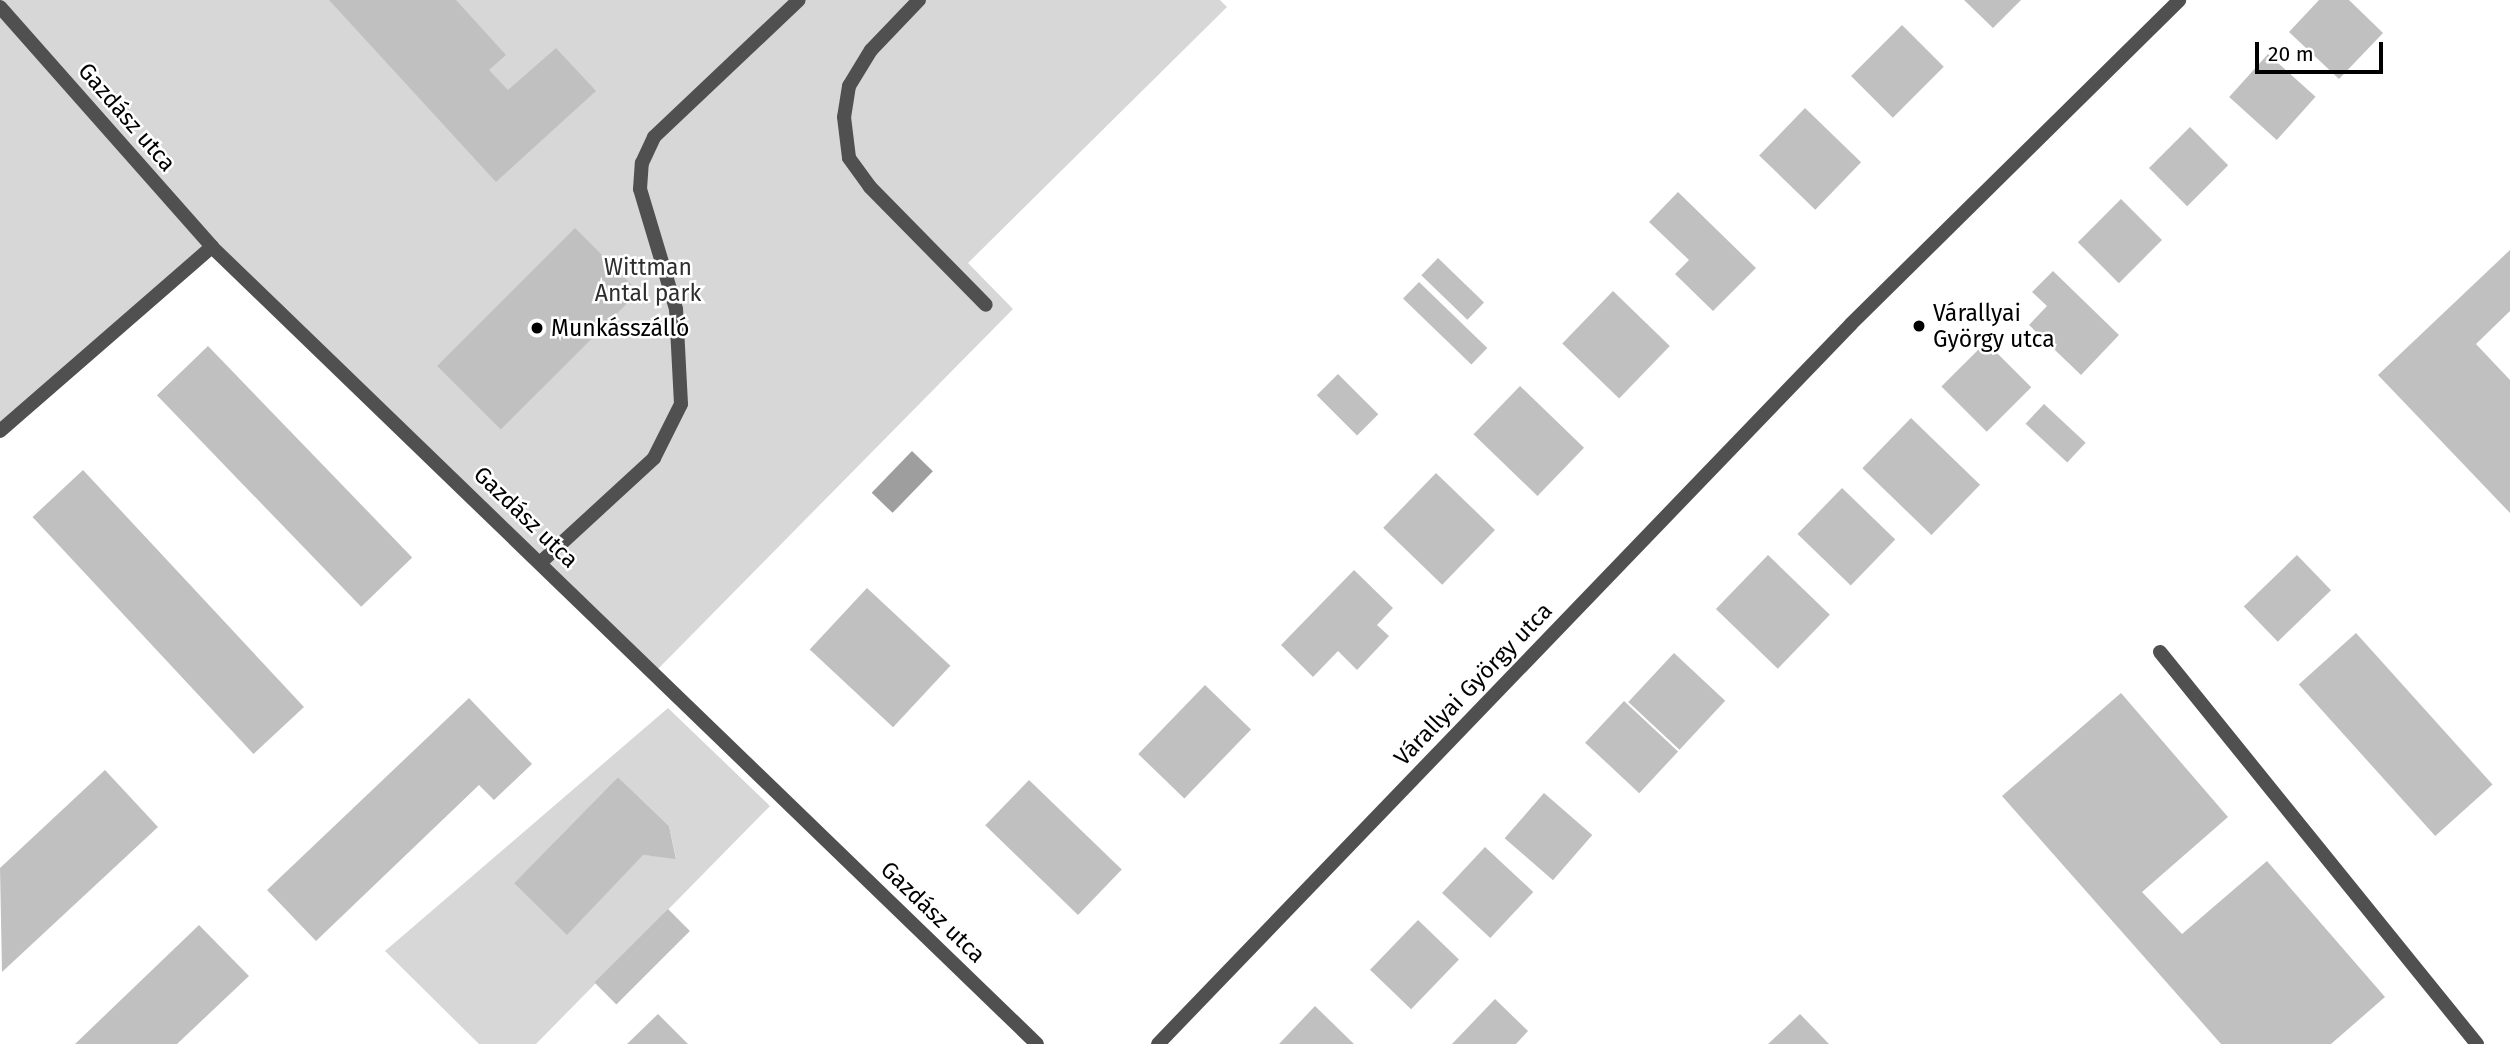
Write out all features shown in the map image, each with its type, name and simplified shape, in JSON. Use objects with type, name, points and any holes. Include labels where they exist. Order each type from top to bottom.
[{"type":"street","points":[[540,563],[654,458],[681,404],[676,309],[640,189],[642,163],[650,145],[799,0]]},
{"type":"street","points":[[919,0],[871,50],[849,86],[844,117],[849,158],[870,187],[986,305]]},
{"type":"street","name":"Várallyai György utca","points":[[1158,1044],[1851,324],[2179,0]]},
{"type":"street","name":"Gazdász utca","points":[[0,7],[212,247],[1037,1044]]},
{"type":"street","points":[[0,431],[212,247]]},
{"type":"street","points":[[2160,652],[2477,1044]]},
{"type":"green space","name":"Wittman Antal park","points":[[0,0],[1220,0],[1227,7],[968,263],[1013,309],[654,673],[212,247],[0,431]]},
{"type":"green space","points":[[668,708],[770,806],[536,1044],[479,1044],[385,951]],"holes":[[[618,777],[669,826],[676,858],[643,855],[514,883]]]},
{"type":"shaded area","points":[[912,451],[933,471],[893,513],[872,493]]},
{"type":"building","points":[[329,0],[456,0],[506,55],[489,70],[508,90],[556,48],[596,91],[496,182]]},
{"type":"building","points":[[1964,0],[2021,0],[1993,28]]},
{"type":"building","points":[[2319,0],[2349,0],[2383,33],[2339,79],[2289,32]]},
{"type":"building","points":[[1902,25],[1944,67],[1893,118],[1851,76]]},
{"type":"building","points":[[2268,54],[2316,97],[2277,140],[2229,97]]},
{"type":"building","points":[[1805,108],[1861,162],[1815,210],[1759,155]]},
{"type":"building","points":[[2190,127],[2228,165],[2187,206],[2149,168]]},
{"type":"building","points":[[1678,192],[1756,268],[1713,311],[1675,274],[1689,260],[1649,222]]},
{"type":"building","points":[[2121,199],[2162,240],[2119,283],[2078,242]]},
{"type":"building","name":"Munkásszálló","points":[[575,228],[639,292],[501,430],[437,366]]},
{"type":"building","points":[[2510,250],[2510,311],[2476,344],[2510,380],[2510,513],[2378,375]]},
{"type":"building","points":[[1438,258],[1484,302],[1467,320],[1421,275]]},
{"type":"building","points":[[2053,271],[2119,335],[2081,375],[2029,325],[2047,306],[2032,292]]},
{"type":"building","points":[[1419,282],[1487,348],[1471,365],[1403,299]]},
{"type":"building","points":[[1613,291],[1670,346],[1619,398],[1562,344]]},
{"type":"building","points":[[1986,342],[2031,387],[1987,432],[1941,387]]},
{"type":"building","points":[[208,346],[412,557],[361,607],[157,395]]},
{"type":"building","points":[[1338,374],[1378,414],[1357,436],[1317,395]]},
{"type":"building","points":[[1520,386],[1584,448],[1537,496],[1473,434]]},
{"type":"building","points":[[2044,404],[2086,443],[2067,463],[2026,424]]},
{"type":"building","points":[[1911,418],[1980,485],[1931,535],[1862,468]]},
{"type":"building","points":[[83,470],[304,707],[254,754],[33,517]]},
{"type":"building","points":[[1436,473],[1495,530],[1442,585],[1383,528]]},
{"type":"building","points":[[1842,488],[1895,539],[1851,585],[1798,534]]},
{"type":"building","points":[[1768,555],[1830,615],[1778,669],[1716,609]]},
{"type":"building","points":[[2297,555],[2331,590],[2278,642],[2244,606]]},
{"type":"building","points":[[1354,570],[1393,608],[1377,625],[1389,636],[1357,670],[1338,651],[1313,677],[1281,645]]},
{"type":"building","points":[[867,588],[950,666],[893,727],[810,649]]},
{"type":"building","points":[[2356,633],[2493,785],[2435,836],[2299,685]]},
{"type":"building","points":[[1674,653],[1725,701],[1680,750],[1628,702]]},
{"type":"building","points":[[1205,685],[1251,729],[1184,799],[1138,754]]},
{"type":"building","points":[[2121,693],[2228,817],[2142,892],[2182,934],[2267,861],[2385,997],[2331,1044],[2221,1044],[2002,796]]},
{"type":"building","points":[[469,698],[532,764],[494,800],[479,785],[316,941],[267,890]]},
{"type":"building","points":[[1624,701],[1678,751],[1639,793],[1585,743]]},
{"type":"building","points":[[105,770],[158,827],[2,972],[0,868]]},
{"type":"building","points":[[618,777],[669,826],[676,859],[643,855],[567,935],[514,883]]},
{"type":"building","points":[[1029,780],[1122,870],[1078,915],[985,825]]},
{"type":"building","points":[[1544,793],[1592,835],[1553,880],[1505,838]]},
{"type":"building","points":[[1485,847],[1533,892],[1490,938],[1442,893]]},
{"type":"building","points":[[668,909],[690,931],[616,1004],[594,983]]},
{"type":"building","points":[[1418,920],[1459,960],[1411,1009],[1370,970]]},
{"type":"building","points":[[199,925],[249,976],[177,1044],[75,1044]]},
{"type":"building","points":[[1495,999],[1528,1031],[1516,1044],[1452,1044]]},
{"type":"building","points":[[1315,1006],[1354,1044],[1279,1044]]},
{"type":"building","points":[[658,1014],[688,1044],[627,1044]]},
{"type":"building","points":[[1800,1014],[1829,1044],[1768,1044]]},
{"type":"place","name":"Várallyai György utca","points":[[1919,326]]},
{"type":"place","name":"Munkásszálló","points":[[537,328]]}]
